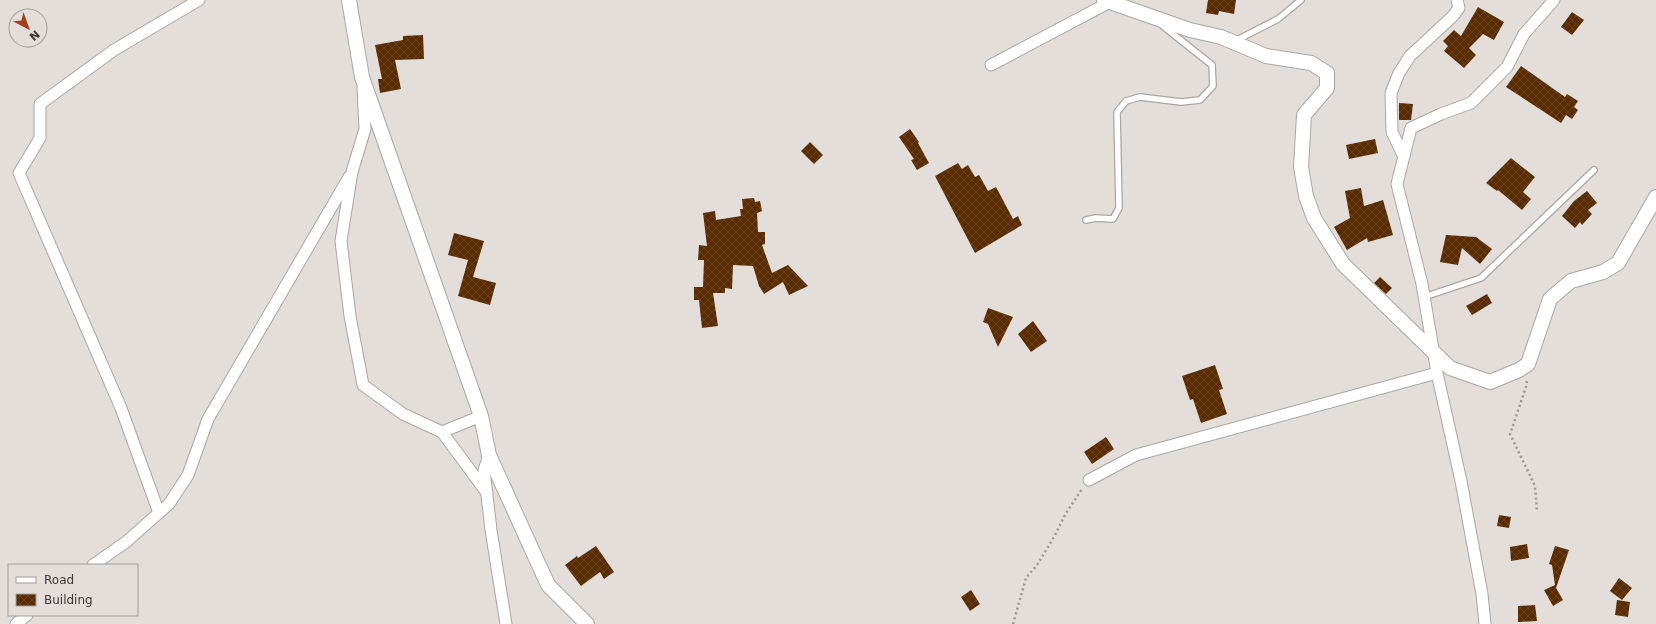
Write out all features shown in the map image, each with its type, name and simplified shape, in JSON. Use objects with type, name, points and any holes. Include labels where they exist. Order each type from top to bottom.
[{"type":"street","points":[[159,513],[121,408],[19,173],[40,138],[40,104],[114,50],[199,0]]},
{"type":"street","points":[[349,0],[362,77],[365,129],[352,172],[341,240],[350,316],[363,385],[402,414],[442,432],[487,493]]},
{"type":"street","points":[[1404,157],[1392,132],[1390,93],[1398,73],[1410,56],[1453,16],[1459,8],[1457,0]]},
{"type":"street","points":[[1485,624],[1482,594],[1461,481],[1437,373],[1424,297],[1397,184],[1411,128],[1441,114],[1471,103],[1507,67],[1524,34],[1554,0]]},
{"type":"street","points":[[991,65],[1107,1],[1190,30],[1221,37],[1266,56],[1311,63],[1327,73],[1327,88],[1304,114],[1301,167],[1306,196],[1314,218],[1343,264],[1450,368],[1490,382],[1519,370],[1528,364],[1550,299],[1571,281],[1603,272],[1618,263],[1656,197]]},
{"type":"street","points":[[362,77],[481,416],[489,455],[548,585],[588,624]]},
{"type":"street","points":[[94,564],[126,542],[169,504],[188,475],[208,419],[352,172]]},
{"type":"street","points":[[1089,480],[1136,455],[1437,373]]},
{"type":"street","points":[[442,432],[481,416]]},
{"type":"street","points":[[489,455],[484,470],[506,624]]},
{"type":"street","points":[[16,624],[26,616]]},
{"type":"lane","points":[[1233,42],[1278,18],[1301,0]]},
{"type":"lane","points":[[1086,220],[1096,218],[1113,219],[1119,208],[1117,112],[1126,101],[1140,97],[1181,102],[1200,100],[1213,86],[1212,65],[1195,50],[1150,16]]},
{"type":"lane","points":[[1424,297],[1481,278],[1594,170]]},
{"type":"path","points":[[1528,364],[1526,387],[1510,434],[1535,486],[1537,511]]},
{"type":"path","points":[[1013,624],[1026,578],[1037,565],[1054,537],[1066,513],[1089,480]]},
{"type":"building","points":[[1208,0],[1236,0],[1234,14],[1219,11],[1218,15],[1206,13]]},
{"type":"building","points":[[1478,7],[1504,22],[1494,40],[1483,34],[1469,48],[1476,55],[1464,68],[1444,51],[1448,46],[1443,41],[1454,30],[1461,36]]},
{"type":"building","points":[[1572,12],[1584,20],[1572,35],[1561,27]]},
{"type":"building","points":[[423,35],[424,59],[395,60],[401,89],[380,93],[378,79],[382,79],[375,45],[403,40],[403,36]]},
{"type":"building","points":[[1521,66],[1565,97],[1567,94],[1578,101],[1574,107],[1578,110],[1572,119],[1566,115],[1561,123],[1506,87]]},
{"type":"building","points":[[1399,103],[1413,104],[1411,120],[1399,120]]},
{"type":"building","points":[[910,129],[919,142],[918,143],[929,163],[917,170],[911,160],[914,159],[899,137]]},
{"type":"building","points":[[1375,139],[1378,153],[1349,159],[1346,145]]},
{"type":"building","points":[[810,142],[823,155],[814,164],[801,151]]},
{"type":"building","points":[[1511,158],[1535,177],[1523,192],[1531,199],[1522,210],[1498,190],[1497,191],[1486,183]]},
{"type":"building","points":[[958,163],[962,169],[968,165],[975,177],[979,175],[988,191],[996,187],[1013,219],[1018,216],[1022,225],[975,253],[935,176]]},
{"type":"building","points":[[1361,188],[1364,206],[1383,200],[1393,235],[1368,242],[1367,238],[1347,250],[1334,227],[1350,218],[1345,191]]},
{"type":"building","points":[[1587,191],[1597,203],[1588,210],[1592,214],[1582,225],[1580,222],[1575,228],[1562,216],[1574,201]]},
{"type":"building","points":[[754,198],[755,202],[760,201],[762,211],[757,213],[758,232],[765,232],[765,244],[762,245],[772,273],[788,265],[808,286],[789,295],[783,282],[764,294],[759,286],[753,266],[733,265],[732,289],[725,288],[725,293],[713,293],[718,326],[702,328],[699,300],[694,300],[694,287],[703,287],[704,260],[698,260],[699,245],[707,246],[703,213],[715,211],[716,220],[741,216],[740,209],[743,209],[742,199]]},
{"type":"building","points":[[454,233],[484,241],[473,277],[496,283],[490,305],[458,296],[468,260],[448,255]]},
{"type":"building","points":[[1446,235],[1476,237],[1492,249],[1480,264],[1462,248],[1458,265],[1440,262]]},
{"type":"building","points":[[1380,277],[1392,288],[1386,294],[1374,283]]},
{"type":"building","points":[[1487,294],[1492,303],[1472,315],[1466,306]]},
{"type":"building","points":[[988,308],[1013,317],[998,347],[988,324],[983,322]]},
{"type":"building","points":[[1033,321],[1047,341],[1031,352],[1018,334]]},
{"type":"building","points":[[1215,365],[1223,389],[1219,390],[1227,414],[1201,423],[1193,399],[1190,400],[1182,376]]},
{"type":"building","points":[[1106,437],[1114,449],[1092,464],[1084,452]]},
{"type":"building","points":[[1499,515],[1511,517],[1509,528],[1497,526]]},
{"type":"building","points":[[1527,544],[1529,558],[1511,561],[1510,547]]},
{"type":"building","points":[[596,546],[614,572],[604,579],[600,572],[581,586],[565,565],[577,556],[578,558]]},
{"type":"building","points":[[1555,546],[1569,550],[1556,588],[1563,600],[1553,606],[1544,590],[1555,585],[1552,565],[1549,564]]},
{"type":"building","points":[[1619,578],[1632,588],[1622,600],[1610,591]]},
{"type":"building","points":[[971,590],[980,604],[970,611],[961,597]]},
{"type":"building","points":[[1617,600],[1630,602],[1628,617],[1615,615]]},
{"type":"building","points":[[1535,605],[1537,621],[1518,622],[1518,606]]}]
